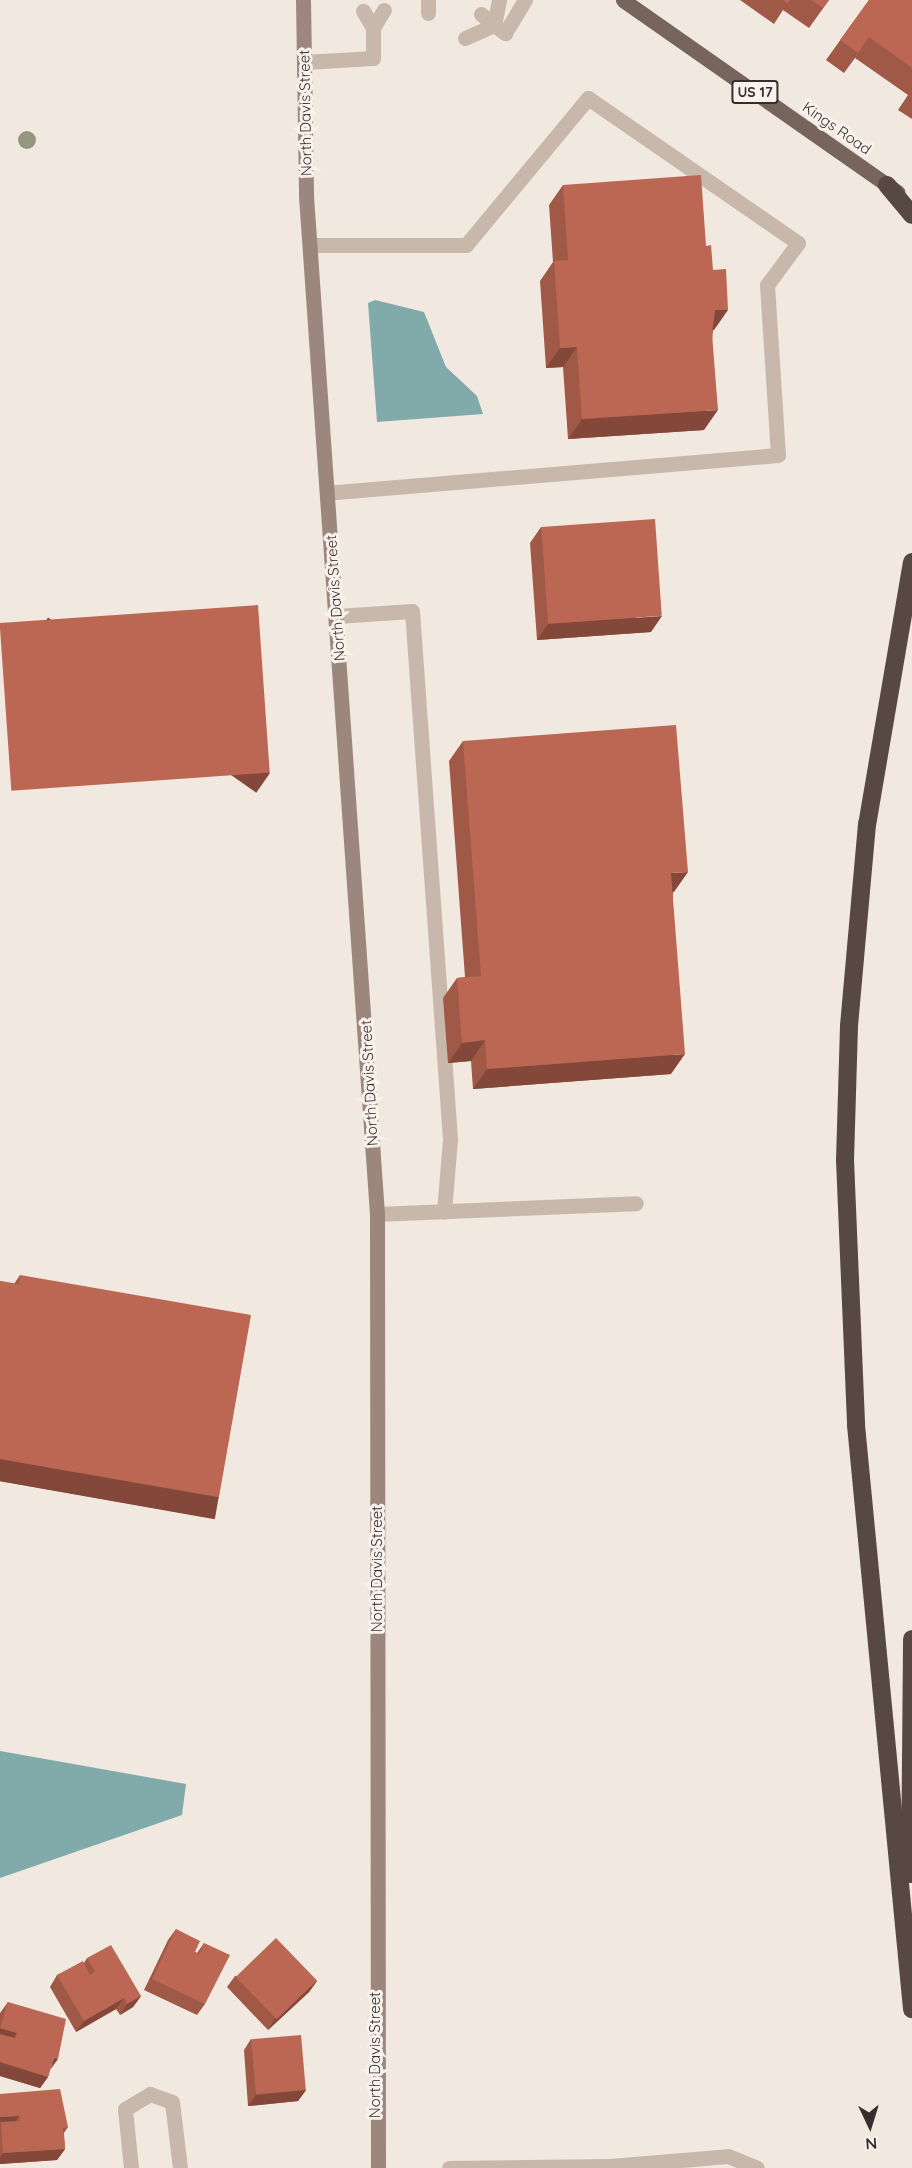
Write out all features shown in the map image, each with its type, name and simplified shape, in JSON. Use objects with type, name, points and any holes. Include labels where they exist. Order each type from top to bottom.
[{"type":"highway","points":[[887,185],[912,215]]},
{"type":"highway","points":[[912,562],[864,847],[845,1160],[856,1425],[912,2008]]},
{"type":"highway","points":[[912,1639],[912,2008]]},
{"type":"main road","name":"Kings Road","points":[[623,0],[638,4],[912,202]]},
{"type":"street","name":"North Davis Street","points":[[303,0],[311,245],[376,1214],[378,2168]]},
{"type":"street","points":[[494,25],[499,0]]},
{"type":"street","points":[[481,14],[505,33],[525,0]]},
{"type":"street","points":[[373,28],[384,10]]},
{"type":"street","points":[[304,62],[373,58],[373,28],[363,11]]},
{"type":"street","points":[[465,38],[494,25]]},
{"type":"street","points":[[311,245],[466,245],[588,98],[798,243],[766,285],[778,455],[327,493]]},
{"type":"street","points":[[337,616],[412,611],[450,1139],[444,1212]]},
{"type":"street","points":[[376,1214],[636,1203]]},
{"type":"street","points":[[131,2168],[125,2109],[150,2094],[172,2102],[180,2168]]},
{"type":"street","points":[[449,2168],[610,2166],[728,2156],[755,2167]]},
{"type":"water","points":[[375,300],[424,312],[446,367],[477,396],[483,414],[377,422],[368,303]]},
{"type":"water","points":[[0,1751],[186,1784],[182,1815],[0,1878]]},
{"type":"building","points":[[811,0],[829,0],[823,8]]},
{"type":"building","points":[[869,0],[912,0],[912,68],[869,37],[858,53],[840,40]]},
{"type":"building","points":[[701,175],[706,246],[711,245],[713,270],[726,269],[728,310],[715,310],[712,334],[718,410],[582,419],[577,347],[560,348],[554,261],[568,260],[563,185]]},
{"type":"building","points":[[655,519],[662,616],[548,624],[541,527]]},
{"type":"building","points":[[258,605],[270,773],[11,791],[0,623]]},
{"type":"building","points":[[676,725],[688,872],[671,873],[685,1054],[487,1069],[485,1040],[462,1043],[457,978],[481,976],[463,741]]},
{"type":"building","points":[[20,1275],[251,1315],[219,1497],[0,1459],[0,1281],[19,1284]]},
{"type":"building","points":[[176,1929],[200,1941],[195,1952],[199,1954],[204,1943],[230,1955],[205,2004],[152,1979]]},
{"type":"building","points":[[276,1938],[317,1980],[277,2019],[236,1977]]},
{"type":"building","points":[[111,1945],[141,1996],[127,2004],[124,1998],[84,2021],[57,1975],[83,1961],[90,1975],[95,1972],[87,1958]]},
{"type":"building","points":[[8,2002],[66,2019],[58,2059],[54,2057],[48,2077],[0,2062],[0,2034],[15,2038],[17,2033],[0,2028]]},
{"type":"building","points":[[301,2035],[306,2090],[256,2094],[251,2039]]},
{"type":"building","points":[[60,2089],[68,2127],[63,2128],[65,2149],[3,2153],[1,2122],[20,2121],[19,2116],[0,2117],[0,2094]]}]
